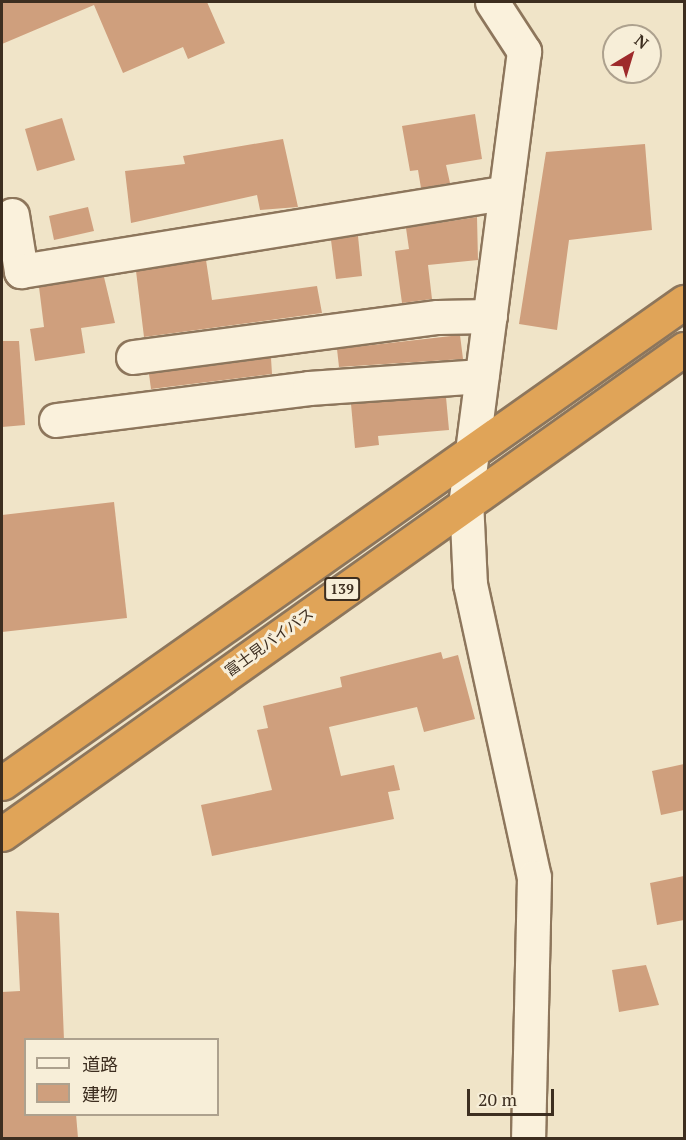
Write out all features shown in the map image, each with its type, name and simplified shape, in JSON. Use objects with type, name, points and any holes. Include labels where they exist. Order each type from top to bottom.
[{"type":"highway","name":"139","points":[[2,783],[684,302]]},
{"type":"highway","name":"富士見バイパス","points":[[2,834],[466,500],[684,349]]},
{"type":"street","points":[[492,2],[524,51],[466,500],[470,584],[534,877],[528,1138]]},
{"type":"street","points":[[12,215],[21,271],[505,193]]},
{"type":"street","points":[[133,357],[437,317],[490,316]]},
{"type":"street","points":[[56,420],[309,388],[482,376]]},
{"type":"building","points":[[2,2],[207,2],[225,43],[188,59],[183,47],[123,73],[94,5],[2,44]]},
{"type":"building","points":[[475,114],[482,159],[446,165],[450,183],[421,188],[418,170],[410,171],[402,126]]},
{"type":"building","points":[[62,118],[75,160],[37,171],[25,129]]},
{"type":"building","points":[[283,139],[298,207],[260,210],[257,195],[131,223],[125,171],[185,164],[183,156]]},
{"type":"building","points":[[645,144],[652,230],[569,240],[557,330],[519,324],[546,152]]},
{"type":"building","points":[[88,207],[94,231],[54,240],[49,216]]},
{"type":"building","points":[[477,217],[478,260],[428,265],[432,299],[402,303],[395,251],[409,249],[406,228]]},
{"type":"building","points":[[358,236],[362,276],[336,279],[331,240]]},
{"type":"building","points":[[206,260],[212,300],[317,286],[322,313],[144,337],[136,271]]},
{"type":"building","points":[[104,277],[115,323],[81,328],[85,353],[35,361],[30,329],[44,327],[39,287]]},
{"type":"building","points":[[460,335],[463,359],[339,367],[337,349]]},
{"type":"building","points":[[2,341],[19,341],[25,425],[2,427]]},
{"type":"building","points":[[271,358],[272,374],[151,389],[149,374]]},
{"type":"building","points":[[446,397],[449,430],[378,436],[379,445],[355,448],[351,404]]},
{"type":"building","points":[[114,502],[127,618],[2,632],[2,515]]},
{"type":"building","points":[[441,652],[443,659],[458,655],[475,719],[424,732],[417,707],[329,727],[341,776],[394,765],[400,790],[388,792],[394,819],[212,856],[201,805],[272,790],[257,730],[268,728],[263,706],[342,687],[340,677]]},
{"type":"building","points":[[684,764],[684,810],[661,815],[652,771]]},
{"type":"building","points":[[684,876],[684,920],[657,925],[650,883]]},
{"type":"building","points":[[16,911],[59,913],[64,1038],[24,1038],[24,1116],[76,1116],[78,1138],[2,1138],[2,992],[20,991]]},
{"type":"building","points":[[646,965],[659,1005],[619,1012],[612,970]]}]
